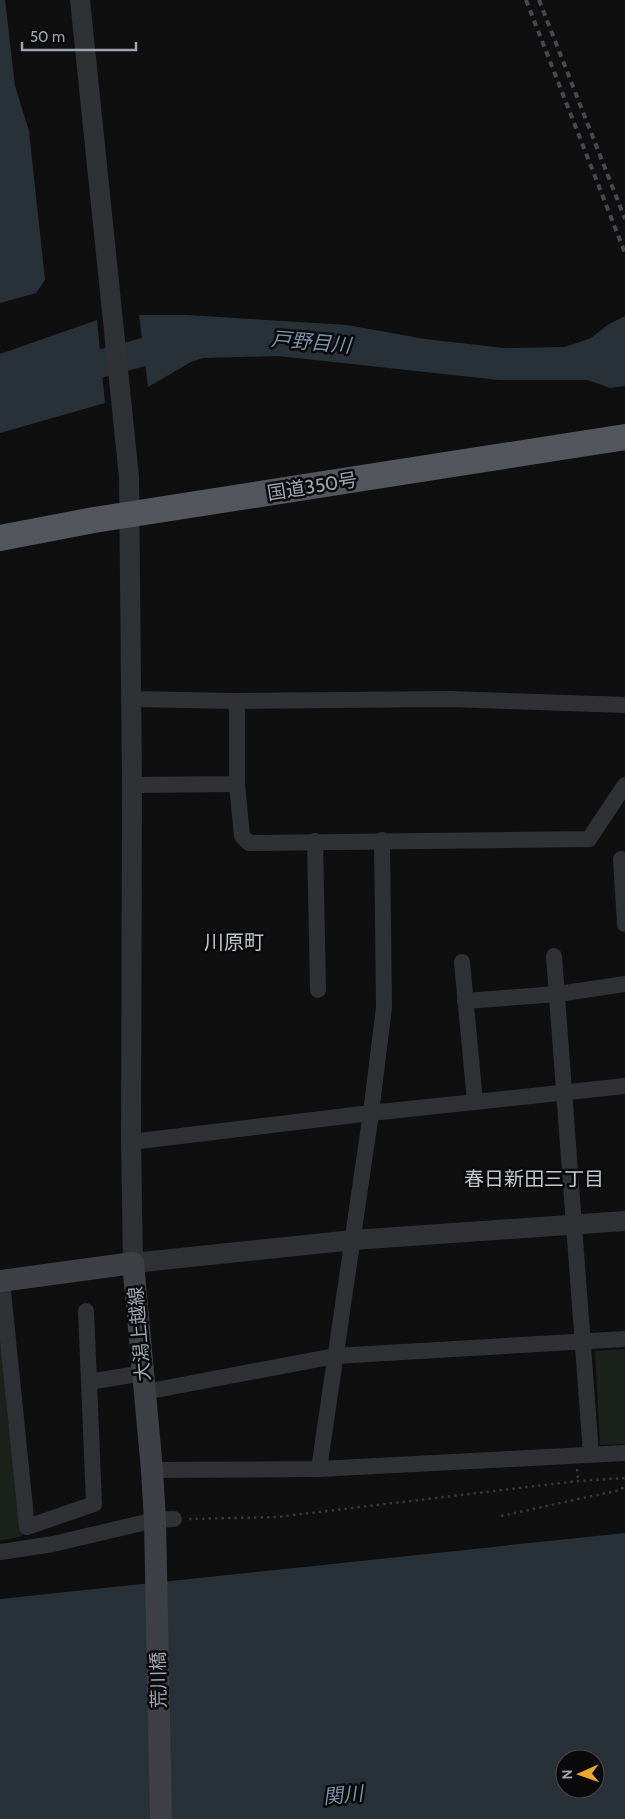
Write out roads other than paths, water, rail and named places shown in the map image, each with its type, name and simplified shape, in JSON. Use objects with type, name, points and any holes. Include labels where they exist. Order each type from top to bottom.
[{"type":"highway","name":"国道350号","points":[[0,538],[129,514],[625,437]]},
{"type":"main road","name":"大潟上越線","points":[[1,1281],[133,1263],[152,1470],[161,1526]]},
{"type":"main road","name":"荒川橋","points":[[161,1526],[161,1819]]},
{"type":"street","points":[[80,0],[121,414],[129,477],[132,786],[130,1142],[133,1263],[353,1240],[625,1222]]},
{"type":"street","points":[[131,699],[237,701],[448,699],[625,705]]},
{"type":"street","points":[[237,701],[237,784],[242,836],[249,843],[589,838],[625,785]]},
{"type":"street","points":[[132,786],[237,784]]},
{"type":"street","points":[[318,1469],[353,1240],[384,1007],[382,840]]},
{"type":"street","points":[[315,841],[318,990]]},
{"type":"street","points":[[621,859],[625,924]]},
{"type":"street","points":[[554,956],[573,1224],[584,1341],[590,1454]]},
{"type":"street","points":[[462,962],[475,1102]]},
{"type":"street","points":[[465,1001],[558,994],[625,984]]},
{"type":"street","points":[[130,1142],[371,1113],[625,1086]]},
{"type":"street","points":[[1,1281],[27,1527],[94,1504],[86,1311]]},
{"type":"street","points":[[89,1382],[144,1382],[335,1356],[625,1339]]},
{"type":"street","points":[[152,1470],[318,1469],[625,1453]]},
{"type":"street","points":[[0,1552],[161,1526]]},
{"type":"water","points":[[0,0],[5,0],[15,86],[29,131],[45,280],[36,293],[0,303]]},
{"type":"water","points":[[139,315],[186,315],[347,325],[425,339],[504,348],[565,347],[591,338],[609,324],[625,316],[625,386],[610,388],[588,380],[499,380],[278,356],[203,358],[191,362],[148,387]]},
{"type":"water","points":[[97,320],[105,403],[0,433],[0,354]]},
{"type":"water","name":"関川","points":[[625,1533],[625,1819],[0,1819],[0,1599]]},
{"type":"waterway","name":"戸野目川","points":[[0,390],[178,343]]},
{"type":"railway","points":[[526,0],[625,253]]},
{"type":"railway","points":[[539,0],[625,219]]},
{"type":"district","name":"川原町","points":[[234,942]]},
{"type":"district","name":"春日新田三丁目","points":[[534,1179]]}]
